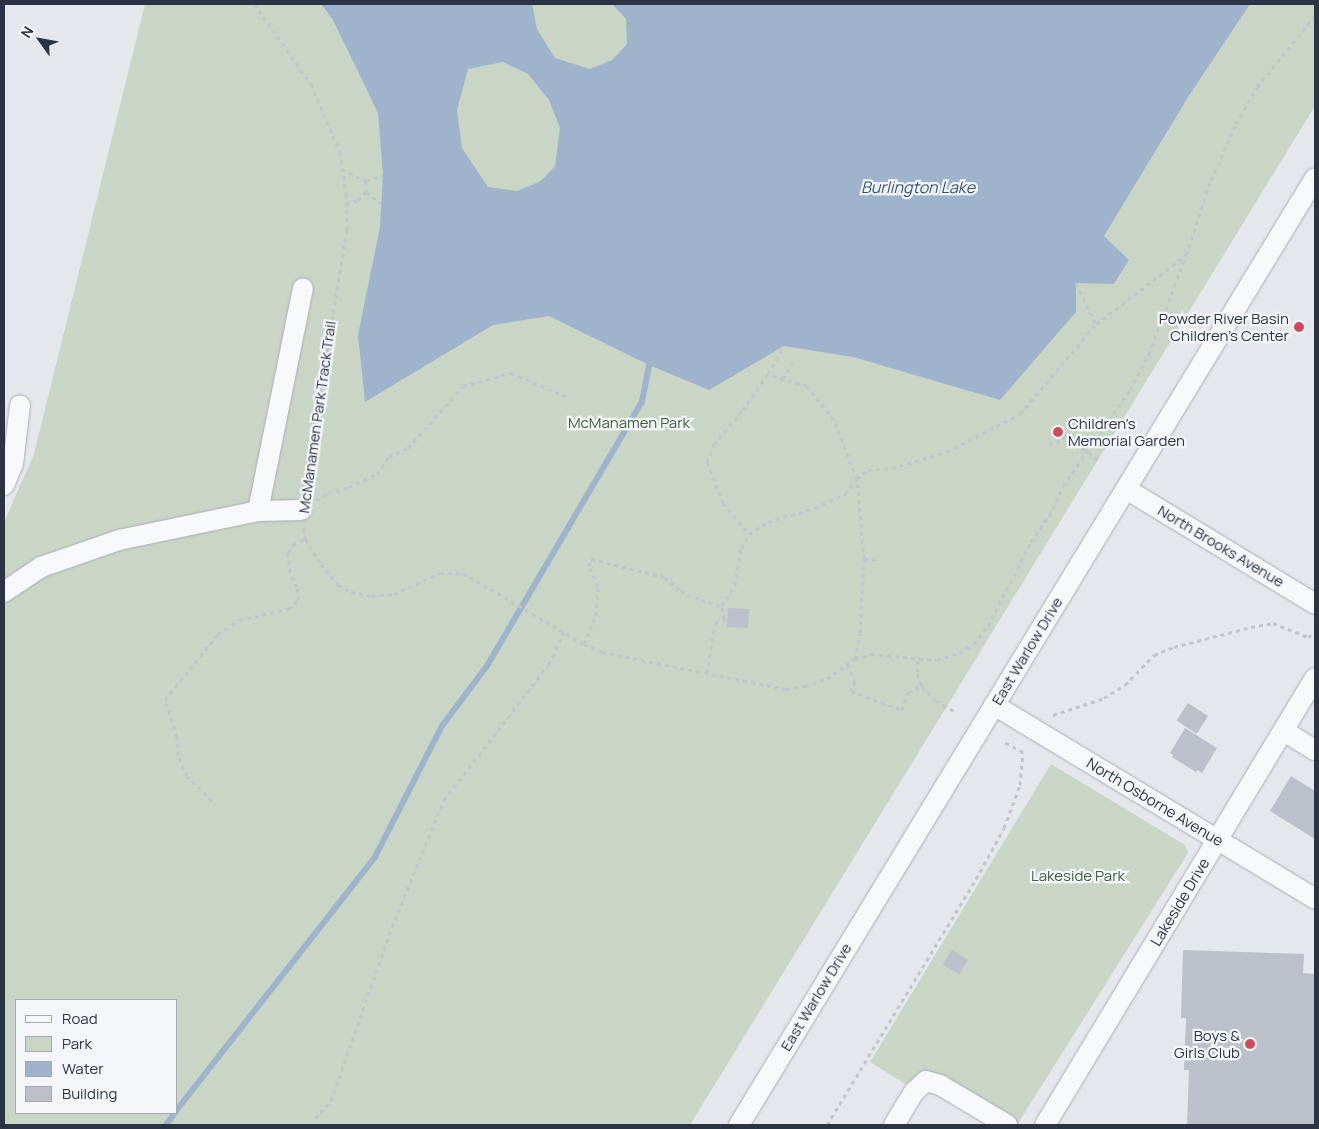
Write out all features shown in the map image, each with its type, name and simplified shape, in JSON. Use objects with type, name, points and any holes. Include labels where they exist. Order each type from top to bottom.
[{"type":"street","name":"East Warlow Drive","points":[[739,1125],[1315,178]]},
{"type":"street","points":[[258,511],[303,288]]},
{"type":"street","points":[[4,485],[13,464],[20,405]]},
{"type":"street","name":"North Brooks Avenue","points":[[1126,489],[1315,604]]},
{"type":"street","points":[[4,592],[41,567],[119,540],[258,511],[301,510]]},
{"type":"street","name":"Lakeside Drive","points":[[1045,1125],[1315,678]]},
{"type":"street","name":"North Osborne Avenue","points":[[994,705],[1315,899]]},
{"type":"street","points":[[1284,730],[1315,750]]},
{"type":"street","points":[[894,1125],[914,1092],[926,1081],[940,1085],[1007,1125]]},
{"type":"path","name":"McManamen Park Track Trail","points":[[254,4],[311,84],[340,152],[347,230],[301,510],[305,539],[321,564],[338,585],[351,592],[372,596],[394,594],[440,573],[463,573],[584,644],[602,652],[786,689],[805,686],[827,679],[855,659],[871,654],[918,660],[937,660],[959,653],[974,644],[988,626],[1031,542],[1053,508],[1063,486],[1130,390],[1149,354],[1186,255],[1211,180],[1236,124],[1257,87],[1315,15]]},
{"type":"path","points":[[342,169],[366,181],[383,175]]},
{"type":"path","points":[[346,204],[358,200],[366,192],[366,181]]},
{"type":"path","points":[[366,192],[381,204]]},
{"type":"path","points":[[707,673],[715,623],[726,619],[722,606],[735,585],[741,548],[749,534],[768,522],[815,508],[845,494],[856,479],[868,470],[892,468],[946,452],[1020,414],[1096,324],[1186,255]]},
{"type":"path","points":[[1076,283],[1096,324]]},
{"type":"path","points":[[749,534],[723,503],[706,462],[714,444],[742,411],[768,374],[784,346]]},
{"type":"path","points":[[783,379],[795,359]]},
{"type":"path","points":[[301,510],[328,493],[349,487],[377,474],[388,457],[408,448],[463,386],[511,373],[568,398]]},
{"type":"path","points":[[768,374],[807,386],[834,420],[856,479],[864,559],[861,623],[855,659]]},
{"type":"path","points":[[1049,444],[1056,443],[1065,436],[1069,427],[1068,418]]},
{"type":"path","points":[[1056,429],[1099,460]]},
{"type":"path","points":[[212,801],[186,776],[178,755],[177,737],[165,700],[218,634],[239,620],[288,609],[298,600],[297,587],[290,572],[288,553],[293,545],[305,539]]},
{"type":"path","points":[[584,644],[596,615],[598,586],[589,566],[591,559],[664,577],[682,591],[701,600],[722,606]]},
{"type":"path","points":[[864,559],[877,559]]},
{"type":"path","points":[[1053,715],[1104,698],[1125,685],[1154,655],[1174,647],[1273,623],[1308,637],[1315,633]]},
{"type":"path","points":[[315,1118],[331,1101],[392,927],[444,800],[549,664],[564,632]]},
{"type":"path","points":[[918,660],[917,674],[922,686],[936,701],[956,712]]},
{"type":"path","points":[[847,664],[855,681],[851,691],[902,710],[908,692],[922,686]]},
{"type":"path","points":[[827,1125],[971,887],[1004,828],[1020,785],[1023,752],[1004,742]]},
{"type":"green space","name":"McManamen Park","points":[[145,4],[1315,4],[1315,106],[690,1125],[4,1125],[4,522],[34,454]]},
{"type":"green space","name":"Lakeside Park","points":[[1051,764],[1185,845],[1188,853],[1017,1125],[939,1078],[907,1085],[870,1062]]},
{"type":"water","name":"Burlington Lake","points":[[321,4],[532,4],[537,29],[555,58],[590,69],[612,60],[627,44],[626,19],[612,4],[1250,4],[1190,94],[1104,236],[1129,260],[1114,284],[1076,283],[1076,312],[1000,400],[853,357],[784,346],[709,390],[649,365],[549,316],[493,325],[365,402],[358,335],[380,227],[383,175],[378,113],[333,20]],"holes":[[[503,62],[528,74],[549,100],[560,128],[555,166],[541,181],[517,191],[488,187],[462,148],[457,110],[468,69]]]},
{"type":"building","points":[[728,608],[749,609],[748,628],[727,627]]},
{"type":"building","points":[[1188,703],[1208,716],[1197,734],[1177,721]]},
{"type":"building","points":[[1185,728],[1217,748],[1202,773],[1198,770],[1196,772],[1172,757],[1173,755],[1170,753]]},
{"type":"building","points":[[1291,776],[1315,791],[1315,839],[1270,811]]},
{"type":"building","points":[[952,950],[968,960],[959,974],[943,964]]},
{"type":"building","name":"Boys & Girls Club","points":[[1183,950],[1304,954],[1303,973],[1315,974],[1315,1125],[1187,1125],[1189,1070],[1184,1070],[1186,1018],[1181,1018]]},
{"type":"waterway","points":[[178,1108],[375,857],[442,726],[487,666],[642,402],[649,365]]},
{"type":"waterway","points":[[166,1125],[174,1114]]},
{"type":"place","name":"Powder River Basin Children's Center","points":[[1299,327]]},
{"type":"place","name":"Children's Memorial Garden","points":[[1058,432]]},
{"type":"place","name":"Boys & Girls Club","points":[[1250,1044]]}]
